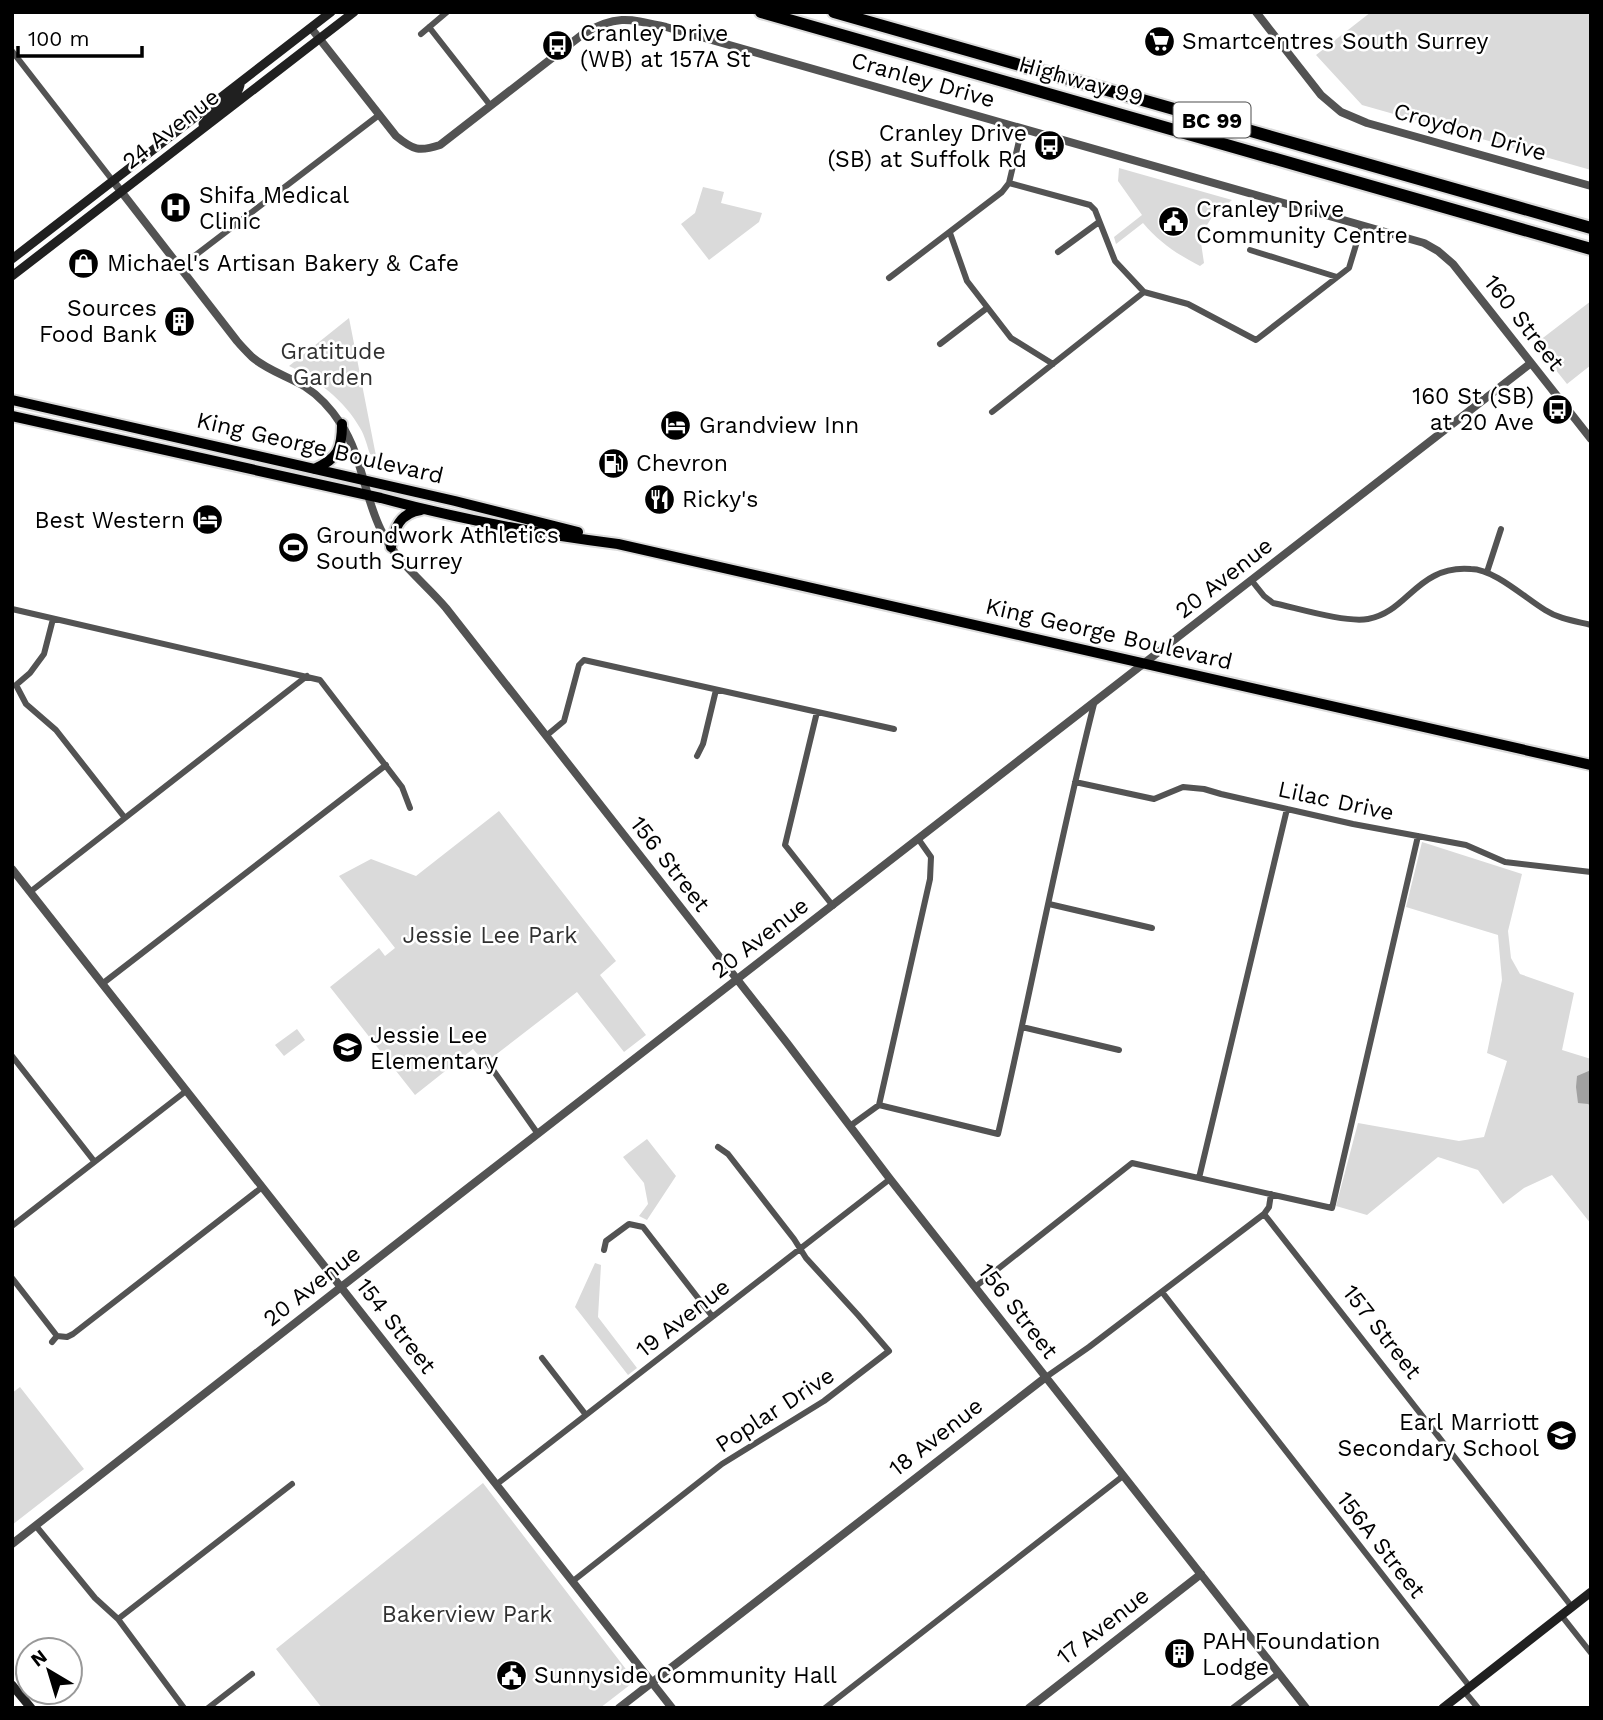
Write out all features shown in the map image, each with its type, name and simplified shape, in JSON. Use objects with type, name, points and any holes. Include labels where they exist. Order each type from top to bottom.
[{"type":"highway","name":"Highway 99","points":[[761,12],[1591,249]]},
{"type":"highway","name":"Highway 99","points":[[834,12],[1591,228]]},
{"type":"main road","name":"24 Avenue","points":[[12,259],[331,12]]},
{"type":"main road","name":"24 Avenue","points":[[12,276],[354,12]]},
{"type":"main road","points":[[197,133],[210,115],[236,95],[240,83]]},
{"type":"main road","name":"King George Boulevard","points":[[12,400],[455,500],[618,544],[1591,765]]},
{"type":"main road","name":"King George Boulevard","points":[[12,416],[423,510],[618,544]]},
{"type":"main road","points":[[44,423],[52,416],[85,423],[114,424]]},
{"type":"main road","points":[[314,469],[335,457],[342,441],[341,424]]},
{"type":"main road","points":[[155,448],[169,445],[201,451],[211,445]]},
{"type":"main road","points":[[391,547],[398,522],[408,513],[423,510]]},
{"type":"main road","points":[[1443,1708],[1591,1592]]},
{"type":"main road","points":[[12,1685],[31,1708]]},
{"type":"street","points":[[421,34],[447,12]]},
{"type":"street","name":"Croydon Drive","points":[[1256,12],[1321,95],[1341,112],[1367,123],[1591,186]]},
{"type":"street","name":"Cranley Drive","points":[[379,115],[408,147],[424,150],[440,145],[584,33],[598,25],[631,19],[1424,243],[1453,264]]},
{"type":"street","points":[[429,27],[490,105]]},
{"type":"street","points":[[180,267],[379,115],[311,28]]},
{"type":"street","name":"156 Street","points":[[12,51],[237,341],[252,357],[304,386],[318,397],[341,424],[350,441],[380,530],[400,561],[446,608],[1306,1708]]},
{"type":"street","points":[[889,278],[1002,192],[1009,183],[1022,128]]},
{"type":"street","points":[[1009,183],[1090,205],[1095,210],[1115,261],[1144,292],[1188,304],[1256,340],[1349,268],[1362,225]]},
{"type":"street","points":[[1058,252],[1098,222]]},
{"type":"street","points":[[950,233],[967,281],[987,308],[1011,338],[1053,364]]},
{"type":"street","points":[[1250,250],[1337,277]]},
{"type":"street","name":"160 Street","points":[[1453,264],[1591,439]]},
{"type":"street","points":[[992,412],[1144,292]]},
{"type":"street","points":[[940,344],[987,308]]},
{"type":"street","name":"20 Avenue","points":[[12,1545],[1531,363]]},
{"type":"street","points":[[1487,572],[1501,529]]},
{"type":"street","points":[[1252,581],[1273,603],[1353,620],[1368,619],[1385,613],[1434,576],[1450,570],[1475,569],[1487,572],[1547,611],[1565,619],[1591,625]]},
{"type":"street","points":[[12,609],[320,680],[402,787],[410,808]]},
{"type":"street","points":[[53,619],[44,654],[30,673],[16,685],[26,704],[56,730],[125,818]]},
{"type":"street","points":[[546,736],[564,721],[579,665],[584,660],[894,729]]},
{"type":"street","points":[[30,892],[307,676]]},
{"type":"street","points":[[697,756],[704,744],[716,690]]},
{"type":"street","points":[[879,1105],[998,1134],[1074,782],[1094,704]]},
{"type":"street","points":[[817,712],[785,845],[833,906]]},
{"type":"street","points":[[102,984],[386,765]]},
{"type":"street","name":"Lilac Drive","points":[[1074,782],[1154,799],[1182,787],[1204,789],[1287,809],[1466,845],[1505,862],[1591,872]]},
{"type":"street","points":[[1199,1178],[1287,809]]},
{"type":"street","points":[[975,1287],[1132,1163],[1332,1208],[1418,836]]},
{"type":"street","points":[[850,1126],[879,1105],[930,879],[931,857],[919,839]]},
{"type":"street","name":"154 Street","points":[[12,869],[672,1708]]},
{"type":"street","points":[[1049,905],[1152,928]]},
{"type":"street","points":[[1022,1027],[1119,1050]]},
{"type":"street","points":[[12,1056],[94,1161]]},
{"type":"street","points":[[488,1063],[538,1134]]},
{"type":"street","points":[[12,1226],[186,1091]]},
{"type":"street","points":[[718,1147],[729,1154],[800,1249]]},
{"type":"street","name":"19 Avenue","points":[[497,1484],[890,1179]]},
{"type":"street","points":[[12,1278],[57,1336],[73,1335],[261,1188]]},
{"type":"street","points":[[1264,1214],[1269,1207],[1270,1194]]},
{"type":"street","name":"18 Avenue","points":[[619,1708],[1046,1377],[1264,1214]]},
{"type":"street","name":"157 Street","points":[[1264,1214],[1572,1607]]},
{"type":"street","points":[[604,1250],[606,1241],[629,1224],[643,1227],[712,1316]]},
{"type":"street","name":"Poplar Drive","points":[[573,1581],[722,1464],[824,1401],[889,1351],[800,1249]]},
{"type":"street","name":"156A Street","points":[[1162,1292],[1467,1689],[1478,1708]]},
{"type":"street","points":[[52,1342],[57,1336]]},
{"type":"street","points":[[542,1358],[586,1415]]},
{"type":"street","points":[[825,1708],[1123,1476]]},
{"type":"street","points":[[118,1619],[292,1484]]},
{"type":"street","points":[[36,1526],[95,1598],[118,1619],[184,1708]]},
{"type":"street","name":"17 Avenue","points":[[1029,1708],[1201,1574]]},
{"type":"street","points":[[1561,1615],[1591,1653]]},
{"type":"street","points":[[1233,1708],[1279,1673]]},
{"type":"street","points":[[208,1708],[252,1674]]},
{"type":"green space","points":[[1371,12],[1591,12],[1591,170],[1362,105],[1316,55]]},
{"type":"green space","points":[[1119,168],[1232,200],[1212,217],[1200,236],[1204,263],[1200,266],[1176,252],[1143,223],[1116,244],[1114,237],[1142,215],[1118,181]]},
{"type":"green space","points":[[703,187],[724,192],[721,203],[762,213],[759,222],[709,260],[681,224],[695,213]]},
{"type":"green space","points":[[1591,301],[1591,365],[1567,384],[1535,344]]},
{"type":"green space","name":"Gratitude Garden","points":[[349,318],[376,456],[370,454],[360,428],[347,409],[320,384],[289,366]]},
{"type":"green space","name":"Jessie Lee Park","points":[[499,811],[616,961],[600,975],[646,1035],[624,1052],[577,992],[485,1063],[473,1049],[415,1095],[330,987],[379,948],[385,956],[395,948],[339,876],[371,859],[416,876]]},
{"type":"green space","points":[[1422,842],[1522,874],[1508,931],[1511,958],[1520,974],[1574,993],[1562,1050],[1591,1059],[1591,1224],[1552,1175],[1524,1188],[1503,1204],[1478,1170],[1438,1157],[1367,1215],[1336,1206],[1358,1123],[1459,1141],[1484,1137],[1507,1061],[1487,1053],[1502,980],[1498,935],[1406,907]]},
{"type":"green space","points":[[297,1029],[305,1040],[284,1056],[275,1045]]},
{"type":"green space","points":[[647,1139],[676,1176],[647,1220],[639,1216],[648,1204],[644,1183],[623,1157]]},
{"type":"green space","points":[[595,1263],[601,1265],[598,1317],[637,1368],[628,1375],[575,1307]]},
{"type":"green space","points":[[20,1387],[84,1469],[12,1525],[12,1393]]},
{"type":"green space","name":"Bakerview Park","points":[[483,1483],[635,1681],[600,1708],[322,1708],[276,1649]]},
{"type":"shaded area","points":[[1591,1070],[1591,1106],[1578,1103],[1576,1087],[1577,1076]]},
{"type":"place","name":"Smartcentres South Surrey","points":[[1159,41]]},
{"type":"place","name":"Cranley Drive (WB) at 157A St","points":[[557,46]]},
{"type":"place","name":"Cranley Drive (SB) at Suffolk Rd","points":[[1050,146]]},
{"type":"place","name":"Shifa Medical Clinic","points":[[176,208]]},
{"type":"place","name":"Cranley Drive Community Centre","points":[[1173,222]]},
{"type":"place","name":"Michael's Artisan Bakery & Cafe","points":[[84,263]]},
{"type":"place","name":"Sources Food Bank","points":[[180,321]]},
{"type":"place","name":"160 St (SB) at 20 Ave","points":[[1557,409]]},
{"type":"place","name":"Grandview Inn","points":[[676,425]]},
{"type":"place","name":"Chevron","points":[[613,463]]},
{"type":"place","name":"Ricky's","points":[[659,499]]},
{"type":"place","name":"Best Western","points":[[208,520]]},
{"type":"place","name":"Groundwork Athletics South Surrey","points":[[293,548]]},
{"type":"place","name":"Jessie Lee Elementary","points":[[347,1048]]},
{"type":"place","name":"Earl Marriott Secondary School","points":[[1562,1435]]},
{"type":"place","name":"PAH Foundation Lodge","points":[[1179,1654]]},
{"type":"place","name":"Sunnyside Community Hall","points":[[511,1675]]}]
